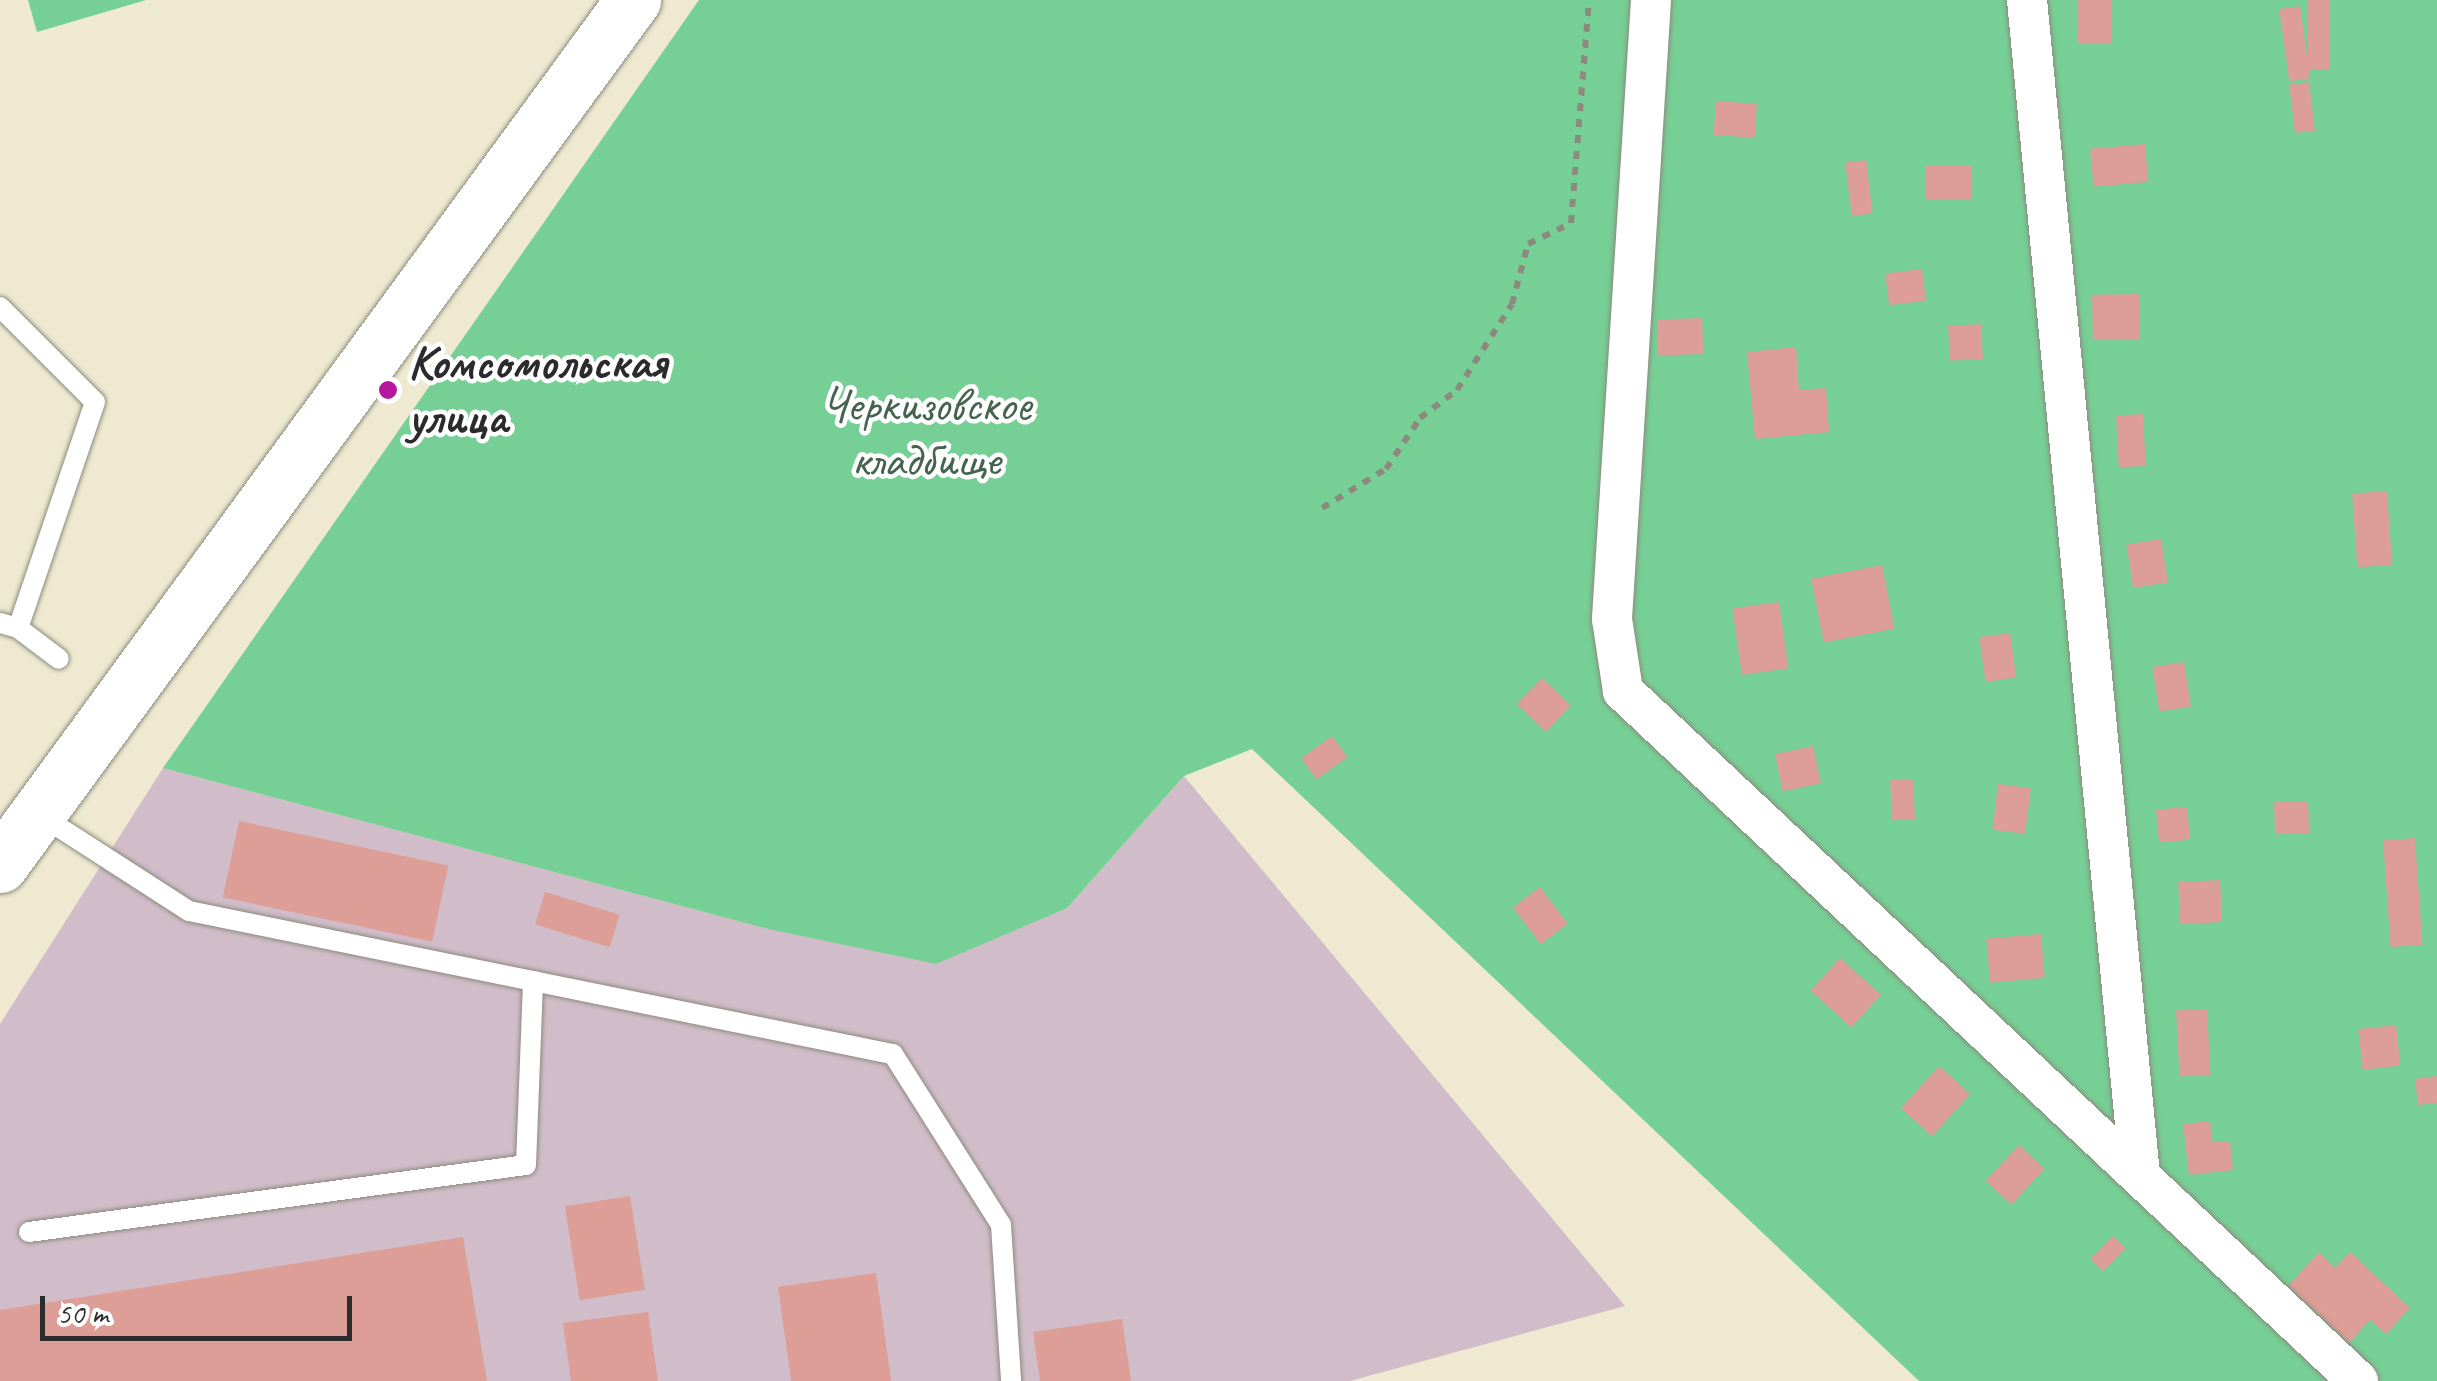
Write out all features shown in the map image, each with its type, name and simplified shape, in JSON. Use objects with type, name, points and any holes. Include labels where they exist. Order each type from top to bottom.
[{"type":"street","points":[[1651,0],[1612,619],[1623,691],[2358,1381]]},
{"type":"street","points":[[2027,0],[2140,1176]]},
{"type":"street","points":[[0,865],[18,826],[624,4]]},
{"type":"lane","points":[[0,306],[95,402],[9,626],[59,659]]},
{"type":"lane","points":[[18,826],[189,911],[893,1054],[1001,1226],[1011,1381]]},
{"type":"lane","points":[[29,1232],[526,1165],[533,981]]},
{"type":"path","points":[[1322,508],[1386,469],[1420,418],[1457,390],[1512,304],[1528,244],[1571,223],[1589,0]]},
{"type":"shaded area","points":[[163,768],[768,929],[1067,908],[1184,776],[1625,1306],[1350,1381],[0,1381],[0,1024]]},
{"type":"green space","points":[[28,0],[146,0],[37,32]]},
{"type":"green space","name":"Черкизовское кладбище","points":[[699,0],[2437,0],[2437,1381],[1919,1381],[1252,749],[1184,776],[1067,908],[936,964],[768,929],[163,768]]},
{"type":"building","points":[[2077,0],[2112,0],[2112,43],[2077,43]]},
{"type":"building","points":[[2308,0],[2330,0],[2330,70],[2308,70]]},
{"type":"building","points":[[2300,6],[2310,78],[2289,81],[2279,9]]},
{"type":"building","points":[[2309,82],[2315,131],[2295,133],[2289,84]]},
{"type":"building","points":[[1716,101],[1757,104],[1755,138],[1714,135]]},
{"type":"building","points":[[2145,144],[2148,182],[2094,187],[2090,149]]},
{"type":"building","points":[[1866,160],[1873,214],[1852,216],[1845,163]]},
{"type":"building","points":[[1925,165],[1971,165],[1971,200],[1925,200]]},
{"type":"building","points":[[1922,269],[1926,301],[1889,305],[1885,274]]},
{"type":"building","points":[[2139,294],[2140,339],[2093,340],[2092,295]]},
{"type":"building","points":[[1702,318],[1703,354],[1658,356],[1657,320]]},
{"type":"building","points":[[1981,324],[1983,359],[1950,361],[1948,326]]},
{"type":"building","points":[[1796,347],[1799,390],[1826,388],[1829,432],[1755,439],[1747,352]]},
{"type":"building","points":[[2143,414],[2146,466],[2119,467],[2116,415]]},
{"type":"building","points":[[2387,491],[2392,565],[2357,567],[2352,493]]},
{"type":"building","points":[[2161,539],[2168,582],[2133,588],[2126,544]]},
{"type":"building","points":[[1882,565],[1894,629],[1824,643],[1811,579]]},
{"type":"building","points":[[1779,602],[1788,668],[1742,675],[1732,609]]},
{"type":"building","points":[[2010,633],[2016,678],[1986,682],[1979,637]]},
{"type":"building","points":[[2184,662],[2191,706],[2159,711],[2152,667]]},
{"type":"building","points":[[1542,678],[1571,706],[1546,732],[1517,704]]},
{"type":"building","points":[[1332,736],[1347,757],[1317,779],[1301,758]]},
{"type":"building","points":[[1813,746],[1821,783],[1783,791],[1775,754]]},
{"type":"building","points":[[1913,779],[1915,819],[1892,820],[1890,780]]},
{"type":"building","points":[[1998,784],[2031,788],[2025,834],[1992,830]]},
{"type":"building","points":[[2308,801],[2309,833],[2275,834],[2274,802]]},
{"type":"building","points":[[2187,807],[2190,840],[2159,843],[2156,810]]},
{"type":"building","points":[[239,821],[448,865],[432,942],[223,897]]},
{"type":"building","points":[[2415,838],[2422,945],[2391,947],[2383,840]]},
{"type":"building","points":[[2220,880],[2222,922],[2180,924],[2178,882]]},
{"type":"building","points":[[1540,887],[1568,924],[1541,944],[1513,907]]},
{"type":"building","points":[[545,892],[620,915],[610,947],[535,925]]},
{"type":"building","points":[[2041,934],[2045,978],[1990,983],[1986,939]]},
{"type":"building","points":[[1840,958],[1881,995],[1851,1028],[1811,991]]},
{"type":"building","points":[[2207,1009],[2210,1075],[2179,1077],[2176,1011]]},
{"type":"building","points":[[2396,1025],[2400,1066],[2362,1070],[2358,1029]]},
{"type":"building","points":[[1939,1066],[1970,1094],[1932,1136],[1901,1108]]},
{"type":"building","points":[[2437,1076],[2437,1103],[2418,1105],[2415,1079]]},
{"type":"building","points":[[2210,1121],[2212,1142],[2230,1141],[2233,1170],[2189,1175],[2183,1124]]},
{"type":"building","points":[[2019,1145],[2045,1169],[2011,1205],[1986,1181]]},
{"type":"building","points":[[630,1196],[645,1290],[580,1300],[565,1206]]},
{"type":"building","points":[[2113,1236],[2126,1249],[2103,1271],[2090,1259]]},
{"type":"building","points":[[463,1237],[487,1381],[0,1381],[0,1310]]},
{"type":"building","points":[[2319,1252],[2335,1268],[2350,1252],[2410,1308],[2386,1334],[2370,1320],[2349,1343],[2288,1286]]},
{"type":"building","points":[[876,1273],[891,1381],[791,1381],[778,1287]]},
{"type":"building","points":[[648,1312],[658,1381],[571,1381],[563,1323]]},
{"type":"building","points":[[1122,1319],[1131,1381],[1040,1381],[1033,1332]]},
{"type":"place","name":"Комсомольская улица","points":[[388,390]]}]
